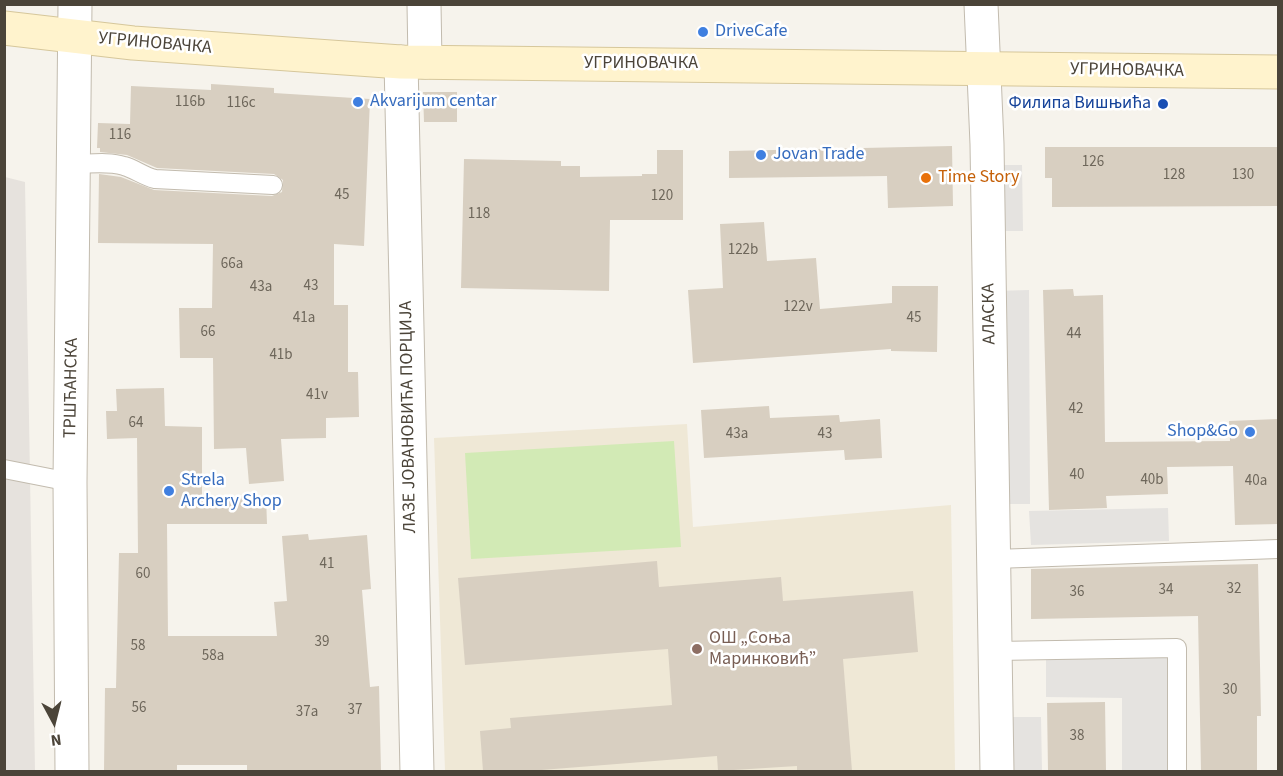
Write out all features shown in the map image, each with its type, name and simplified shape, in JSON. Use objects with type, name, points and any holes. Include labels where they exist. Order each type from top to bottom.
[{"type":"main road","name":"УГРИНОВАЧКА","points":[[4,28],[75,38],[413,62],[1278,72]]},
{"type":"street","name":"ТРШЋАНСКА","points":[[72,771],[70,482],[75,4]]},
{"type":"street","name":"ЛАЗЕ ЈОВАНОВИЋА ПОРЦИЈА","points":[[417,771],[413,62],[424,4]]},
{"type":"street","name":"АЛАСКА","points":[[981,4],[987,155],[998,771]]},
{"type":"lane","points":[[75,164],[108,163],[125,166],[139,175],[155,179],[273,185]]},
{"type":"lane","points":[[4,469],[70,482]]},
{"type":"lane","points":[[995,559],[1278,549]]},
{"type":"lane","points":[[996,651],[1177,648],[1177,771]]},
{"type":"shaded area","points":[[994,165],[1022,165],[1023,231],[996,231]]},
{"type":"shaded area","points":[[5,177],[25,182],[35,771],[5,772]]},
{"type":"shaded area","points":[[1029,290],[1030,504],[998,504],[995,291]]},
{"type":"shaded area","name":"ОШ „Соња Маринковић”","points":[[687,424],[693,527],[951,505],[955,771],[445,771],[434,438]]},
{"type":"shaded area","points":[[1168,508],[1169,541],[1031,545],[1029,511]]},
{"type":"shaded area","points":[[1173,655],[1173,771],[1122,771],[1122,698],[1046,697],[1046,656]]},
{"type":"shaded area","points":[[1001,717],[1041,717],[1042,771],[1002,771]]},
{"type":"green space","points":[[674,441],[681,547],[471,559],[465,453]]},
{"type":"building","points":[[211,84],[274,88],[274,93],[370,99],[364,246],[334,244],[334,305],[348,305],[348,372],[358,372],[359,417],[326,418],[326,438],[281,439],[284,481],[249,484],[246,448],[214,449],[213,358],[180,358],[179,308],[212,308],[213,244],[98,243],[99,174],[121,177],[154,190],[272,196],[282,192],[283,180],[274,174],[157,168],[127,155],[100,152],[100,148],[97,148],[98,123],[130,124],[131,86],[211,90]]},
{"type":"building","points":[[423,92],[457,92],[457,122],[424,122]]},
{"type":"building","points":[[952,146],[953,206],[888,208],[887,176],[729,178],[729,151]]},
{"type":"building","points":[[1045,147],[1278,147],[1278,206],[1052,207],[1052,178],[1045,178]]},
{"type":"building","points":[[657,150],[683,150],[683,220],[610,220],[609,291],[461,288],[464,159],[561,161],[561,166],[580,166],[580,177],[642,176],[642,174],[657,174]]},
{"type":"building","points":[[764,222],[767,261],[816,258],[820,309],[892,303],[892,286],[938,286],[937,352],[891,351],[891,349],[693,363],[688,290],[723,288],[720,224]]},
{"type":"building","points":[[1073,289],[1074,296],[1103,295],[1105,442],[1230,441],[1229,421],[1278,419],[1278,524],[1235,525],[1233,466],[1167,467],[1168,494],[1106,496],[1107,508],[1049,510],[1043,290]]},
{"type":"building","points":[[164,388],[165,426],[202,427],[202,497],[266,496],[267,524],[167,524],[168,636],[277,636],[274,602],[287,601],[282,536],[308,534],[309,540],[367,535],[371,589],[362,590],[370,687],[379,686],[381,771],[247,771],[247,765],[177,765],[177,771],[104,771],[105,688],[116,688],[119,553],[138,553],[137,438],[107,439],[106,411],[117,411],[116,389]]},
{"type":"building","points":[[769,406],[770,418],[839,415],[840,422],[880,419],[882,458],[845,460],[844,450],[704,458],[701,410]]},
{"type":"building","points":[[657,561],[659,587],[781,577],[783,601],[913,591],[918,652],[843,659],[852,771],[797,771],[797,766],[718,771],[717,756],[529,771],[483,771],[480,731],[511,728],[510,718],[672,705],[668,649],[465,665],[458,578]]},
{"type":"building","points":[[1258,564],[1261,716],[1257,716],[1257,771],[1201,771],[1198,616],[1031,619],[1031,569]]},
{"type":"building","points":[[1105,702],[1106,771],[1048,771],[1047,703]]},
{"type":"place","name":"DriveCafe","points":[[703,32]]},
{"type":"place","name":"Akvarijum centar","points":[[358,102]]},
{"type":"place","name":"Филипа Вишњића","points":[[1163,104]]},
{"type":"place","name":"Jovan Trade","points":[[761,155]]},
{"type":"place","name":"Time Story","points":[[926,178]]},
{"type":"place","name":"Shop&Go","points":[[1250,432]]},
{"type":"place","name":"Strela Archery Shop","points":[[169,491]]},
{"type":"place","name":"ОШ „Соња Маринковић”","points":[[697,649]]}]
